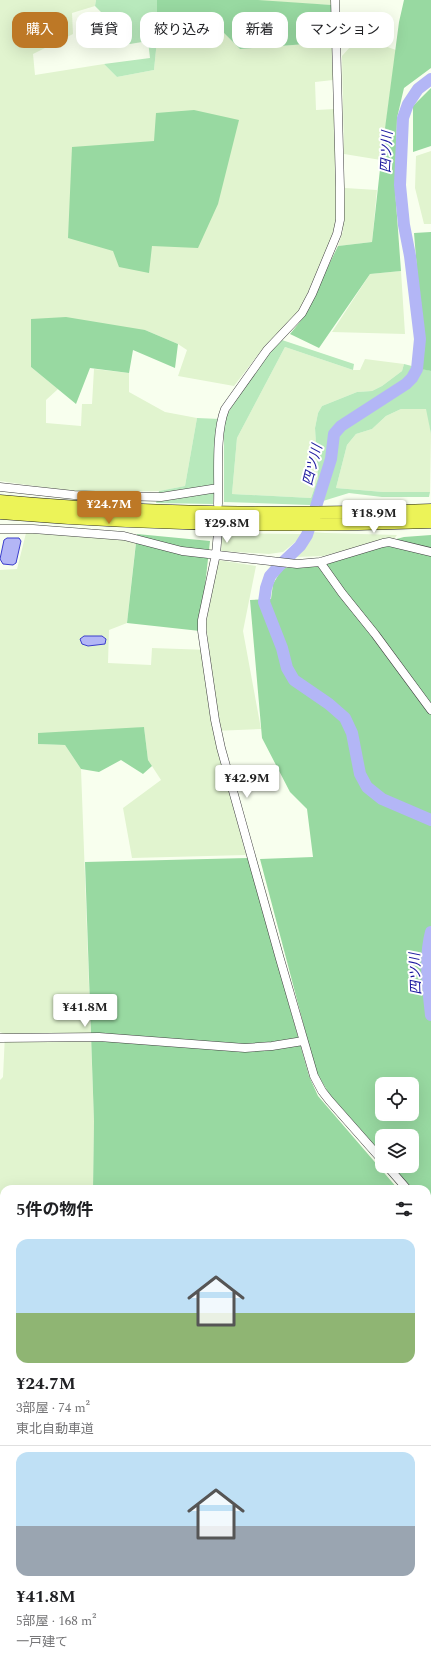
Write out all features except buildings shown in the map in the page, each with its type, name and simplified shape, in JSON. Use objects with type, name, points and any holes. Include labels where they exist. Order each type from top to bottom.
[{"type":"highway","points":[[0,501],[292,519],[328,525],[431,522]]},
{"type":"highway","points":[[0,513],[148,522],[292,519],[332,513],[431,510]]},
{"type":"street","points":[[218,504],[219,439],[221,419],[225,409],[267,350],[302,313],[312,294],[337,234],[340,220],[340,187],[335,0]]},
{"type":"street","points":[[0,487],[74,494],[161,497],[218,488]]},
{"type":"street","points":[[0,529],[33,529],[124,536],[182,551],[297,564],[320,562],[389,542],[431,552]]},
{"type":"street","points":[[218,532],[216,554],[202,620],[215,720],[222,748],[314,1076],[322,1091],[375,1152]]},
{"type":"street","points":[[320,562],[431,710]]},
{"type":"street","points":[[0,1038],[99,1037],[245,1048],[272,1046],[303,1041]]},
{"type":"street","points":[[393,1173],[404,1185]]},
{"type":"green space","points":[[0,0],[96,0],[95,6],[72,13],[73,34],[68,36],[68,12],[12,12],[12,48],[45,48],[33,54],[35,75],[104,64],[117,77],[154,70],[156,48],[224,48],[224,33],[232,41],[232,48],[288,48],[288,45],[296,45],[296,48],[332,48],[333,80],[315,82],[316,110],[335,109],[336,223],[329,245],[299,312],[260,352],[234,386],[178,376],[187,350],[178,344],[145,330],[31,367],[58,389],[46,400],[46,423],[81,426],[82,404],[92,404],[94,369],[129,373],[129,392],[165,412],[197,418],[185,486],[159,491],[76,492],[0,481]]},
{"type":"green space","points":[[96,0],[157,0],[157,12],[140,12],[140,42],[132,44],[132,12],[101,12],[95,6]]},
{"type":"green space","points":[[157,0],[258,0],[332,5],[332,12],[296,12],[296,45],[288,45],[288,12],[232,12],[232,41],[224,33],[224,12],[157,12]]},
{"type":"green space","points":[[332,0],[332,5],[258,1]]},
{"type":"green space","points":[[404,0],[431,0],[431,68],[404,88],[397,118],[395,189],[401,271],[370,274],[319,348],[290,334],[303,318],[338,246],[372,242],[399,22]]},
{"type":"green space","points":[[149,48],[156,48],[154,70],[117,77],[104,64],[150,58]]},
{"type":"green space","points":[[349,48],[390,48],[396,50],[381,160],[344,154],[342,56]]},
{"type":"green space","points":[[431,88],[431,146],[413,152],[413,106]]},
{"type":"green space","points":[[194,110],[239,120],[218,204],[198,248],[152,246],[149,273],[119,267],[113,251],[68,238],[72,147],[154,141],[156,113]]},
{"type":"green space","points":[[431,151],[431,224],[424,224],[415,188],[416,156]]},
{"type":"green space","points":[[345,188],[377,190],[372,242],[338,246],[343,231]]},
{"type":"green space","points":[[431,232],[431,371],[421,369],[425,346],[414,233]]},
{"type":"green space","points":[[401,271],[405,334],[332,332],[370,274]]},
{"type":"green space","points":[[66,317],[145,330],[178,344],[175,368],[133,350],[129,373],[90,368],[76,404],[31,367],[31,319]]},
{"type":"green space","points":[[282,340],[354,364],[353,370],[285,347],[237,438],[232,494],[311,498],[318,478],[315,428],[318,413],[322,406],[357,392],[372,391],[382,386],[402,371],[404,364],[431,371],[431,434],[426,409],[401,409],[386,416],[372,429],[356,434],[347,445],[336,488],[383,492],[430,492],[429,497],[382,497],[349,493],[310,505],[224,502],[224,420],[269,353]]},
{"type":"green space","points":[[285,347],[353,370],[360,370],[365,359],[404,364],[402,371],[382,386],[372,391],[357,392],[322,406],[318,413],[315,428],[318,478],[311,498],[232,494],[237,438]]},
{"type":"green space","points":[[401,409],[427,409],[431,434],[430,492],[383,492],[336,488],[347,445],[356,434],[372,429],[386,416]]},
{"type":"green space","points":[[197,418],[220,419],[213,504],[156,503],[159,491],[185,486]]},
{"type":"green space","points":[[311,532],[397,535],[394,539],[376,542],[323,556],[295,557],[305,547]]},
{"type":"green space","points":[[26,533],[122,538],[136,541],[127,623],[109,630],[108,663],[151,665],[152,648],[209,650],[206,624],[218,560],[256,566],[243,631],[261,729],[213,731],[246,855],[132,858],[123,808],[161,780],[148,760],[144,727],[38,744],[65,745],[81,769],[94,1121],[93,1185],[0,1185],[0,1080],[3,1077],[5,1034],[0,1032],[0,570],[17,569]]},
{"type":"green space","points":[[223,533],[302,534],[299,539],[283,552],[269,554],[221,551]]},
{"type":"green space","points":[[137,534],[210,541],[200,631],[127,623]]},
{"type":"green space","points":[[431,535],[431,1185],[409,1185],[398,1173],[419,1173],[419,1129],[375,1129],[375,1146],[330,1095],[316,1072],[260,859],[313,857],[307,809],[290,792],[262,738],[250,600],[271,599],[273,584],[282,569],[404,537]]},
{"type":"green space","points":[[144,727],[148,760],[152,766],[143,774],[121,760],[99,772],[81,769],[65,745],[38,744],[38,733]]},
{"type":"green space","points":[[248,858],[309,1076],[318,1096],[375,1162],[375,1173],[384,1173],[395,1185],[93,1185],[94,1121],[85,862]]},
{"type":"water","points":[[7,538],[19,538],[21,541],[16,563],[13,565],[3,564],[0,559],[4,540]]},
{"type":"water","points":[[84,636],[102,636],[106,639],[105,644],[88,646],[82,644],[80,639]]},
{"type":"waterway","name":"四ツ川","points":[[431,79],[418,89],[408,104],[403,118],[400,185],[420,339],[417,369],[412,378],[406,384],[341,426],[334,434],[331,459],[307,535],[300,546],[270,576],[264,602],[282,648],[287,668],[294,680],[329,704],[345,718],[352,733],[360,774],[367,787],[382,799],[431,820]]},
{"type":"waterway","name":"四ツ川","points":[[431,932],[427,963],[431,1015]]}]
